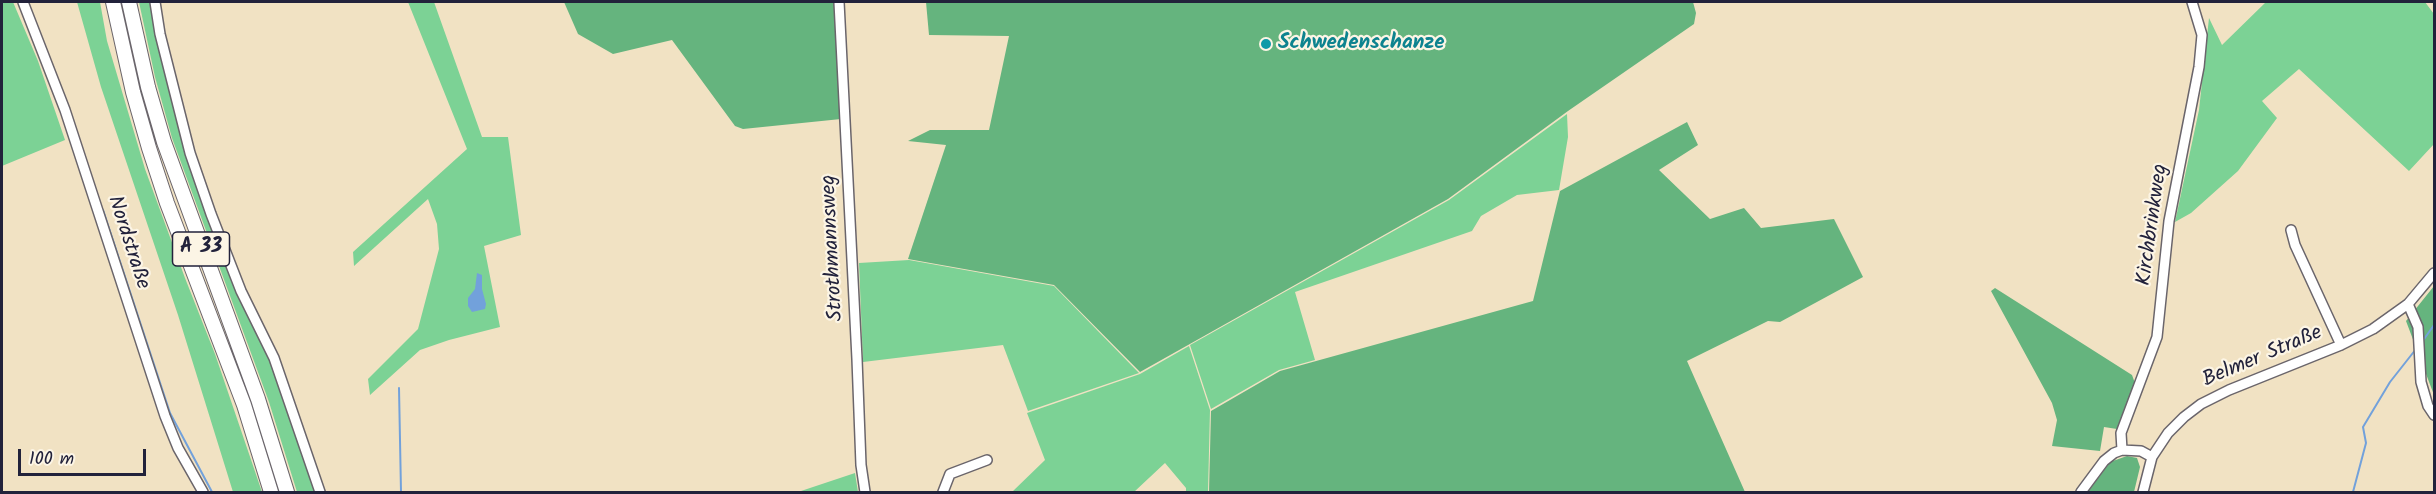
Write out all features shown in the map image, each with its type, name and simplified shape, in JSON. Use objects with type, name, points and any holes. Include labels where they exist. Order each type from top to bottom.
[{"type":"highway","name":"A 33","points":[[113,2],[133,92],[149,148],[167,203],[244,405],[271,492]]},
{"type":"highway","name":"A 33","points":[[129,2],[148,87],[164,142],[258,399],[287,492]]},
{"type":"street","name":"Nordstraße","points":[[23,2],[65,110],[162,408],[178,448],[203,492]]},
{"type":"street","points":[[155,2],[163,44],[200,184],[242,291],[274,358],[320,492]]},
{"type":"street","name":"Strothmannsweg","points":[[839,2],[861,465],[865,492]]},
{"type":"street","name":"Kirchbrinkweg","points":[[2122,450],[2121,433],[2157,337],[2169,221],[2199,68],[2202,35],[2192,2]]},
{"type":"street","name":"Belmer Straße","points":[[2291,230],[2295,245],[2341,345]]},
{"type":"street","name":"Belmer Straße","points":[[2143,492],[2152,457],[2168,433],[2200,404],[2341,345],[2373,329],[2408,304],[2434,273]]},
{"type":"street","points":[[2408,304],[2418,327],[2421,382],[2428,406],[2434,415]]},
{"type":"street","points":[[2081,492],[2104,461],[2114,453],[2122,450],[2141,451],[2152,457]]},
{"type":"street","points":[[943,492],[950,474],[987,460]]},
{"type":"green space","points":[[2,2],[13,2],[38,61],[65,140],[2,166]]},
{"type":"green space","points":[[77,2],[100,2],[107,41],[145,169],[215,354],[262,492],[233,492],[178,315],[101,87]]},
{"type":"green space","points":[[139,2],[152,2],[187,156],[270,358],[316,492],[297,492],[269,402],[172,138],[155,77]]},
{"type":"green space","points":[[408,2],[434,2],[482,137],[508,137],[521,235],[484,246],[500,327],[420,350],[370,395],[368,379],[418,329],[439,249],[437,224],[428,199],[354,266],[353,252],[467,149]]},
{"type":"green space","points":[[564,2],[834,2],[841,119],[743,129],[735,126],[672,40],[613,54],[578,34]]},
{"type":"green space","points":[[926,2],[1693,2],[1696,13],[1694,24],[1568,111],[1448,199],[1140,372],[1054,285],[908,259],[946,145],[908,141],[930,130],[989,130],[1009,36],[929,35]]},
{"type":"green space","points":[[2266,2],[2425,2],[2434,14],[2434,144],[2409,171],[2299,69],[2262,101],[2277,118],[2238,171],[2191,213],[2175,222],[2199,110],[2209,18],[2222,45]]},
{"type":"green space","points":[[1567,114],[1568,137],[1559,190],[1517,195],[1481,216],[1472,231],[1295,292],[1315,360],[1279,370],[1211,409],[1190,345],[1449,200]]},
{"type":"green space","points":[[1687,122],[1698,145],[1659,170],[1710,219],[1744,208],[1761,228],[1834,219],[1863,277],[1780,322],[1768,321],[1687,361],[1745,492],[1209,492],[1211,411],[1280,371],[1533,301],[1560,191]]},
{"type":"green space","points":[[909,260],[1054,286],[1139,373],[1028,411],[1003,345],[863,362],[859,263]]},
{"type":"green space","points":[[2434,286],[2434,395],[2406,321]]},
{"type":"green space","points":[[1995,288],[2132,375],[2136,386],[2117,429],[2104,427],[2100,451],[2052,446],[2057,420],[2052,403],[1991,291]]},
{"type":"green space","points":[[1189,346],[1210,410],[1208,492],[1186,492],[1186,488],[1165,463],[1134,492],[1012,492],[1045,460],[1027,413],[1140,374]]},
{"type":"green space","points":[[2127,456],[2137,458],[2140,467],[2134,492],[2088,492],[2110,462]]},
{"type":"green space","points":[[855,473],[858,492],[798,492]]},
{"type":"water","points":[[477,273],[482,275],[482,289],[486,304],[485,309],[472,312],[468,306],[468,298],[475,289]]},
{"type":"waterway","points":[[103,210],[170,413],[212,492]]},
{"type":"waterway","points":[[2422,342],[2434,325]]},
{"type":"waterway","points":[[2353,492],[2366,443],[2363,427],[2390,382],[2416,349]]},
{"type":"waterway","points":[[399,388],[401,492]]},
{"type":"place","name":"Schwedenschanze","points":[[1266,44]]}]
